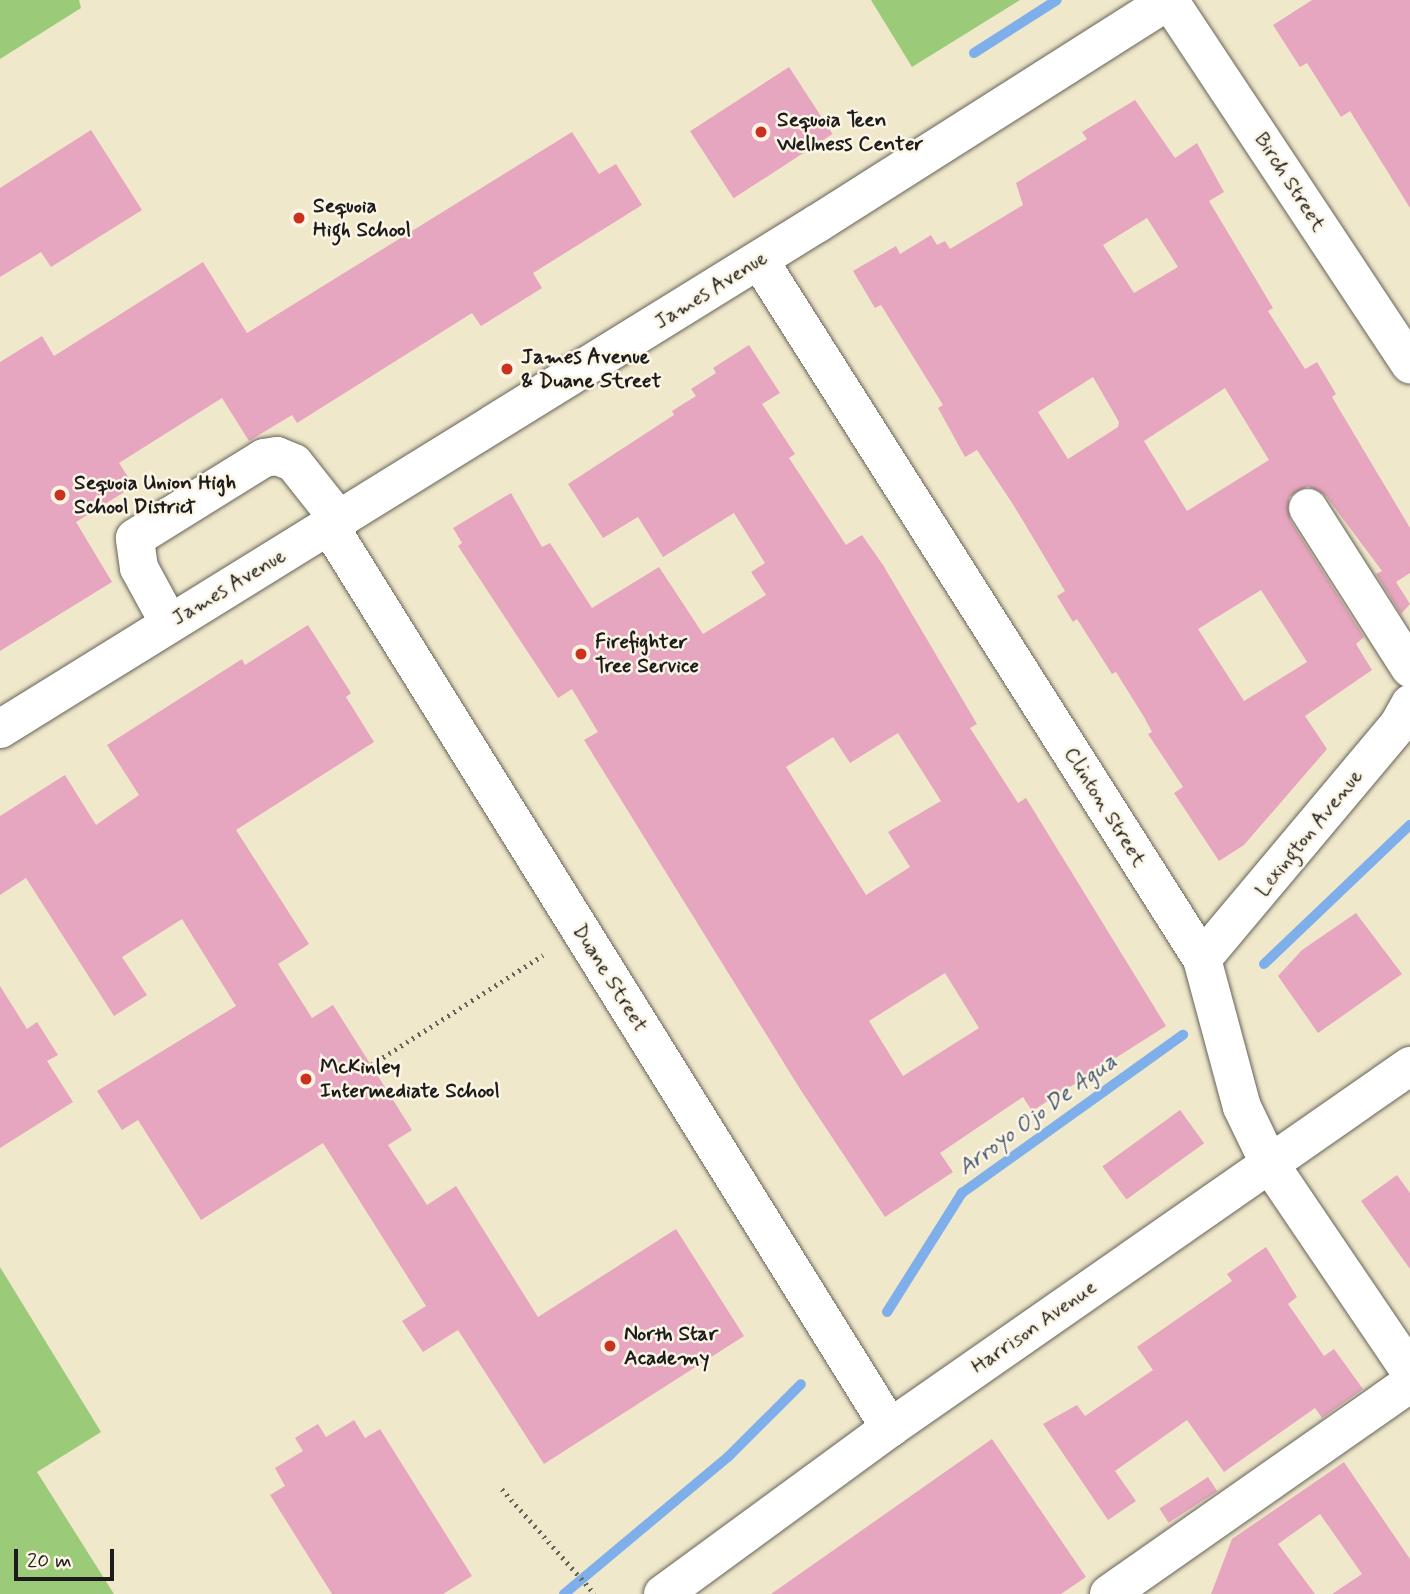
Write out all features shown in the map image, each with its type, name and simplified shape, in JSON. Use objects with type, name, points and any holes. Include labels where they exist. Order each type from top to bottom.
[{"type":"street","name":"James Avenue","points":[[0,729],[759,260],[1170,0]]},
{"type":"street","name":"Birch Street","points":[[1170,0],[1410,364]]},
{"type":"street","name":"Clinton Street","points":[[759,260],[1202,959],[1242,1107],[1269,1163],[1410,1371]]},
{"type":"street","name":"Duane Street","points":[[169,623],[139,568],[135,538],[264,458],[277,456],[294,463],[335,524],[890,1428]]},
{"type":"street","points":[[1308,508],[1410,668]]},
{"type":"street","name":"Lexington Avenue","points":[[1202,959],[1399,724],[1410,704]]},
{"type":"street","name":"Harrison Avenue","points":[[663,1594],[890,1428],[1410,1066]]},
{"type":"street","points":[[1109,1594],[1410,1383]]},
{"type":"path","points":[[371,1065],[543,955]]},
{"type":"path","points":[[502,1489],[595,1594]]},
{"type":"green space","points":[[0,0],[79,0],[81,8],[0,59]]},
{"type":"green space","points":[[871,0],[1020,0],[912,67]]},
{"type":"green space","points":[[0,1267],[101,1432],[37,1472],[114,1594],[0,1594]]},
{"type":"building","points":[[1312,0],[1410,0],[1410,208],[1350,111],[1341,117],[1307,63],[1300,67],[1273,25]]},
{"type":"building","name":"Sequoia Teen Wellness Center","points":[[789,67],[833,134],[734,198],[690,131]]},
{"type":"building","points":[[1135,100],[1175,158],[1197,143],[1224,192],[1209,201],[1273,308],[1268,311],[1305,369],[1317,362],[1336,394],[1332,397],[1410,528],[1410,573],[1396,582],[1410,604],[1401,614],[1376,574],[1382,571],[1326,496],[1308,486],[1289,497],[1290,520],[1364,637],[1356,644],[1372,670],[1305,716],[1327,749],[1244,845],[1219,861],[1174,793],[1183,787],[1148,734],[1152,732],[1144,717],[1116,672],[1112,674],[1077,619],[1073,622],[1057,596],[1065,591],[1014,506],[977,450],[965,457],[938,408],[943,405],[881,305],[875,308],[853,271],[896,246],[900,254],[931,235],[937,245],[945,241],[950,249],[1023,205],[1016,183],[1087,139],[1082,132]],"holes":[[[1147,218],[1178,267],[1134,293],[1103,245]],[[1093,377],[1119,422],[1118,427],[1068,459],[1038,412]],[[1225,388],[1269,460],[1187,511],[1144,441]],[[1261,590],[1307,662],[1244,701],[1198,629]]]},
{"type":"building","points":[[91,130],[142,210],[51,267],[41,252],[0,277],[0,188]]},
{"type":"building","points":[[572,132],[599,174],[616,164],[642,205],[533,273],[542,288],[481,326],[472,313],[297,423],[292,415],[249,441],[222,398],[119,463],[134,486],[76,522],[112,582],[0,651],[0,362],[42,336],[54,356],[203,262],[247,333]]},
{"type":"building","points":[[749,345],[780,393],[762,404],[795,454],[789,458],[846,545],[862,535],[883,565],[977,724],[970,728],[1018,803],[1026,798],[1166,1026],[1032,1111],[1023,1097],[940,1153],[953,1172],[885,1217],[800,1089],[584,740],[598,732],[572,689],[558,698],[458,546],[462,543],[453,528],[511,493],[542,547],[550,543],[592,608],[659,567],[703,634],[766,595],[751,572],[765,563],[734,513],[663,557],[638,517],[603,538],[568,484],[674,415],[672,411],[696,396],[691,389],[716,373],[713,368]],"holes":[[[898,733],[941,801],[888,832],[910,867],[866,895],[786,767],[833,737],[850,763]],[[945,973],[979,1028],[903,1076],[869,1021]]]},
{"type":"building","points":[[308,625],[351,693],[346,697],[374,742],[236,830],[309,944],[278,964],[312,1018],[333,1005],[412,1130],[388,1145],[427,1205],[456,1186],[538,1317],[676,1229],[744,1336],[544,1464],[458,1330],[423,1352],[402,1321],[426,1306],[323,1143],[201,1220],[138,1120],[122,1130],[97,1091],[236,1006],[182,919],[122,957],[147,995],[114,1016],[26,878],[0,895],[0,816],[65,775],[96,825],[139,795],[107,745],[242,659],[245,665]]},
{"type":"building","points":[[1356,913],[1402,974],[1318,1033],[1278,976],[1302,950]]},
{"type":"building","points":[[0,986],[27,1029],[37,1022],[58,1055],[47,1061],[73,1102],[0,1148]]},
{"type":"building","points":[[1180,1110],[1204,1143],[1126,1200],[1102,1166]]},
{"type":"building","points":[[1397,1175],[1410,1193],[1410,1269],[1361,1201]]},
{"type":"building","points":[[1266,1247],[1297,1297],[1288,1304],[1324,1356],[1334,1349],[1363,1389],[1322,1418],[1315,1408],[1224,1472],[1187,1420],[1115,1471],[1136,1501],[1108,1520],[1043,1424],[1077,1405],[1085,1416],[1153,1370],[1137,1347],[1232,1281],[1227,1274]]},
{"type":"building","points":[[354,1420],[365,1438],[380,1429],[472,1576],[443,1594],[332,1594],[270,1495],[285,1486],[275,1468],[303,1451],[295,1438],[318,1424],[326,1437]]},
{"type":"building","points":[[992,1439],[1086,1577],[1061,1594],[771,1594]]},
{"type":"building","points":[[1344,1462],[1410,1559],[1410,1594],[1332,1594],[1362,1574],[1320,1514],[1278,1544],[1315,1594],[1211,1594],[1232,1539]]},
{"type":"building","points":[[1208,1477],[1217,1491],[1169,1523],[1159,1509]]},
{"type":"waterway","points":[[974,53],[1057,0]]},
{"type":"waterway","name":"Arroyo Ojo De Agua","points":[[1264,964],[1410,825]]},
{"type":"waterway","name":"Arroyo Ojo De Agua","points":[[887,1312],[962,1193],[1183,1035]]},
{"type":"waterway","name":"Arroyo Ojo De Agua","points":[[564,1594],[728,1457],[801,1384]]},
{"type":"place","name":"Sequoia Teen Wellness Center","points":[[761,132]]},
{"type":"place","name":"Sequoia High School","points":[[299,218]]},
{"type":"place","name":"James Avenue & Duane Street","points":[[507,369]]},
{"type":"place","name":"Sequoia Union High School District","points":[[60,495]]},
{"type":"place","name":"Firefighter Tree Service","points":[[581,654]]},
{"type":"place","name":"McKinley Intermediate School","points":[[306,1079]]},
{"type":"place","name":"North Star Academy","points":[[610,1346]]}]
